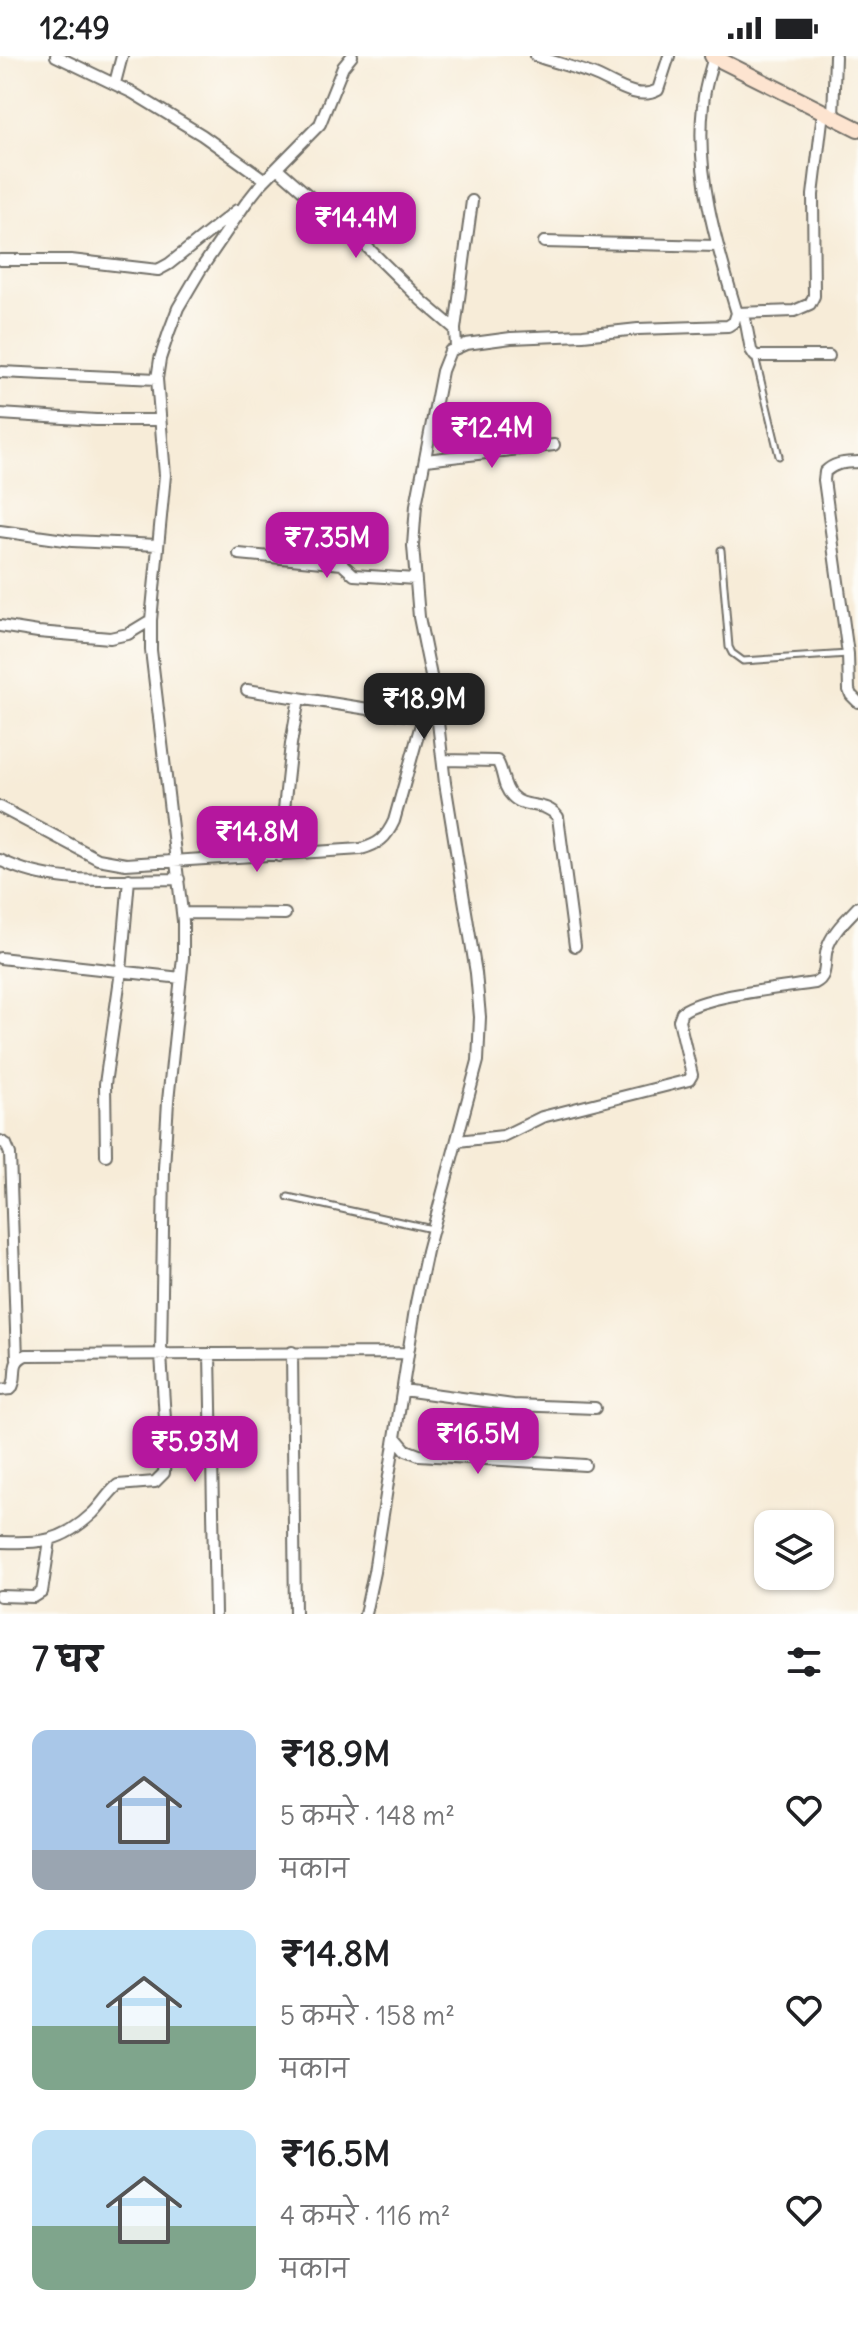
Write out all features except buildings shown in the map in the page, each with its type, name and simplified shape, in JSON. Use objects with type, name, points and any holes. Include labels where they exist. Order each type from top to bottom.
[{"type":"main road","points":[[713,56],[858,129]]},
{"type":"street","points":[[56,56],[115,83],[202,135],[265,180]]},
{"type":"street","points":[[115,83],[122,56]]},
{"type":"street","points":[[0,1542],[37,1543],[50,1540],[77,1526],[118,1485],[150,1483],[162,1477],[166,1436],[161,1354],[165,1154],[181,978],[182,913],[153,680],[151,620],[165,475],[157,379],[160,359],[178,308],[246,203],[320,124],[343,67],[352,56]]},
{"type":"street","points":[[536,56],[593,74],[629,91],[648,94],[658,90],[669,56]]},
{"type":"street","points":[[713,56],[703,104],[706,188],[717,246],[751,350],[755,356],[829,356]]},
{"type":"street","points":[[0,860],[33,874],[129,879],[279,856],[361,849],[382,841],[394,821],[430,718],[434,691],[422,635],[413,527],[446,356],[456,347],[478,341],[728,326],[741,313],[794,311],[810,304],[814,296],[813,195],[835,56]]},
{"type":"street","points":[[277,168],[455,329]]},
{"type":"street","points":[[456,347],[455,329],[472,201]]},
{"type":"street","points":[[0,260],[71,260],[158,270],[246,203]]},
{"type":"street","points":[[544,242],[717,246]]},
{"type":"street","points":[[0,372],[157,379]]},
{"type":"street","points":[[0,414],[160,420]]},
{"type":"street","points":[[426,460],[554,445]]},
{"type":"street","points":[[858,462],[830,467],[825,472],[824,480],[853,654],[849,690],[858,702]]},
{"type":"street","points":[[0,531],[72,541],[158,545]]},
{"type":"street","points":[[239,554],[342,564],[354,575],[415,579]]},
{"type":"street","points":[[0,626],[110,638],[128,634],[151,620]]},
{"type":"street","points":[[247,690],[430,718]]},
{"type":"street","points":[[279,856],[299,698]]},
{"type":"street","points":[[365,1614],[416,1303],[478,1061],[480,1017],[476,973],[443,760],[430,718]]},
{"type":"street","points":[[443,760],[497,761],[507,790],[513,797],[549,808],[558,817],[575,946]]},
{"type":"street","points":[[0,807],[98,859],[178,870]]},
{"type":"street","points":[[106,1155],[105,1084],[121,971],[129,879]]},
{"type":"street","points":[[458,1141],[503,1136],[542,1117],[689,1080],[692,1075],[679,1020],[682,1012],[691,1006],[738,995],[821,980],[829,945],[843,922],[858,907]]},
{"type":"street","points":[[182,913],[285,914]]},
{"type":"street","points":[[0,958],[181,978]]},
{"type":"street","points":[[0,1141],[6,1144],[10,1154],[17,1359],[14,1385],[11,1389],[0,1390]]},
{"type":"street","points":[[292,1352],[295,1614]]},
{"type":"street","points":[[17,1359],[26,1355],[408,1353]]},
{"type":"street","points":[[210,1354],[215,1614]]},
{"type":"street","points":[[403,1390],[513,1405],[595,1408]]},
{"type":"street","points":[[395,1437],[406,1450],[419,1455],[585,1465]]},
{"type":"street","points":[[0,1596],[34,1597],[42,1592],[50,1540]]},
{"type":"lane","points":[[755,356],[779,456]]},
{"type":"lane","points":[[721,550],[729,647],[737,659],[853,654]]},
{"type":"lane","points":[[288,1197],[433,1229]]}]
